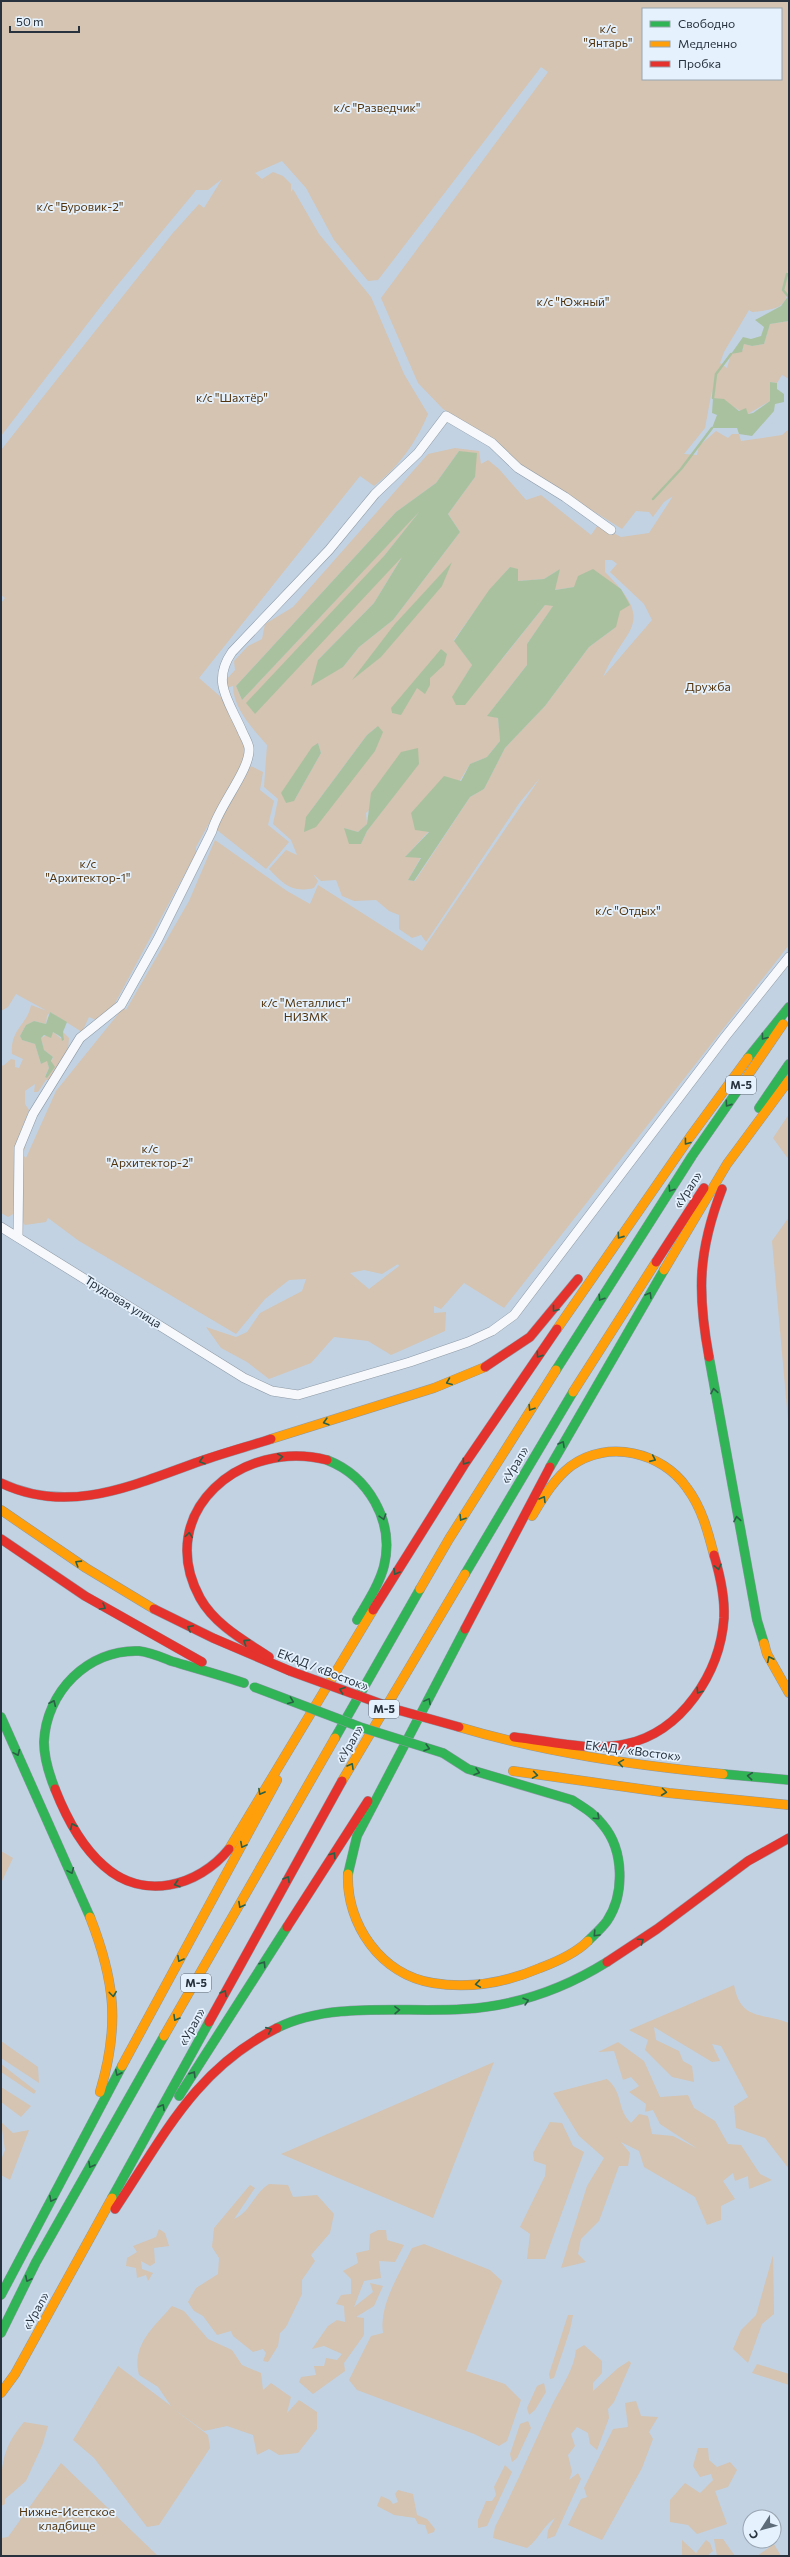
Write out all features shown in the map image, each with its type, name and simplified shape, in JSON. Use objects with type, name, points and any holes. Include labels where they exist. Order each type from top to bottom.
[{"type":"main road","points":[[486,1764],[443,1753],[360,1727],[254,1687],[244,1683],[142,1651],[100,1658],[71,1676],[58,1694],[50,1710],[45,1727],[44,1747],[48,1769],[81,1842],[99,1864],[127,1882],[145,1886],[171,1886],[200,1876],[212,1867],[231,1848],[265,1784],[297,1735],[317,1701],[444,1493],[666,1170],[767,1033],[789,1007]]},
{"type":"main road","name":"«Урал»","points":[[1,2333],[36,2262],[449,1539],[688,1163],[789,1014]]},
{"type":"main road","name":"«Урал»","points":[[1,2393],[15,2374],[327,1807],[429,1633],[568,1401],[715,1171],[789,1064]]},
{"type":"main road","points":[[443,1753],[471,1770],[562,1794],[585,1807],[601,1821],[617,1852],[620,1886],[608,1919],[584,1946],[549,1965],[524,1974],[475,1985],[451,1985],[411,1976],[380,1956],[370,1946],[360,1932],[349,1904],[347,1883],[350,1855],[357,1836],[487,1590],[561,1445],[727,1164],[789,1081]]},
{"type":"main road","points":[[789,1081],[724,1186],[712,1214],[702,1246],[699,1276],[701,1316],[756,1620],[768,1654],[789,1693]]},
{"type":"main road","points":[[596,1255],[666,1170]]},
{"type":"main road","points":[[1,1484],[18,1491],[50,1497],[95,1496],[127,1488],[198,1462],[434,1388],[485,1367],[503,1357],[530,1338],[583,1273]]},
{"type":"main road","points":[[475,1733],[613,1747],[651,1736],[682,1711],[706,1679],[721,1641],[724,1618],[724,1597],[718,1567],[706,1528],[692,1494],[681,1480],[660,1462],[647,1457],[618,1451],[602,1452],[584,1458],[568,1468],[549,1488],[517,1545],[487,1590]]},
{"type":"main road","points":[[290,1671],[229,1631],[207,1610],[198,1594],[190,1574],[189,1534],[199,1503],[209,1490],[231,1472],[272,1458],[310,1456],[329,1461],[344,1469],[371,1494],[384,1518],[388,1537],[386,1558],[380,1580],[332,1664],[317,1701]]},
{"type":"main road","name":"ЕКАД / «Восток»","points":[[1,1510],[75,1562],[139,1600],[203,1634],[290,1671],[398,1710],[475,1733],[548,1751],[635,1765],[789,1780]]},
{"type":"main road","points":[[1,1538],[85,1596],[178,1649],[244,1683]]},
{"type":"main road","points":[[1,1717],[82,1896],[108,1963],[114,2013],[112,2046],[105,2079],[84,2140]]},
{"type":"main road","points":[[1,2295],[274,1786],[297,1735]]},
{"type":"main road","points":[[15,2374],[102,2228],[157,2130],[410,1736]]},
{"type":"main road","points":[[501,1768],[562,1779],[646,1790],[789,1805]]},
{"type":"main road","points":[[102,2228],[141,2172],[183,2105],[203,2080],[240,2047],[260,2034],[282,2025],[327,2014],[349,2011],[472,2010],[494,2008],[535,1998],[566,1985],[609,1962],[746,1864],[789,1838]]},
{"type":"street","points":[[18,1237],[19,1148],[33,1114],[80,1038],[121,1005],[158,939],[212,831],[215,818],[248,760],[249,747],[221,681],[224,664],[232,652],[329,550],[375,494],[418,453],[446,416],[492,443],[518,468],[565,497],[611,530]]},
{"type":"street","name":"Трудовая улица","points":[[1,1227],[244,1378],[272,1391],[298,1395],[410,1362],[468,1342],[492,1331],[514,1315],[725,1037],[789,957]]},
{"type":"green space","points":[[1,1],[789,1],[788,293],[786,299],[778,307],[763,311],[752,312],[749,310],[724,352],[720,363],[727,368],[731,354],[743,350],[744,344],[752,346],[764,344],[770,324],[789,321],[789,379],[782,375],[777,383],[770,382],[770,401],[748,414],[723,401],[713,398],[712,390],[705,428],[684,454],[697,455],[699,446],[716,431],[728,438],[732,434],[739,434],[741,441],[782,435],[789,429],[789,945],[504,1308],[464,1283],[441,1309],[434,1306],[434,1313],[446,1312],[445,1331],[391,1355],[368,1341],[334,1337],[311,1363],[269,1379],[247,1362],[221,1348],[206,1327],[236,1337],[247,1332],[260,1313],[302,1291],[306,1279],[289,1280],[265,1299],[236,1334],[79,1241],[48,1218],[46,1222],[25,1225],[15,1213],[8,1217],[1,1213],[1,1064],[3,1066],[11,1059],[15,1060],[15,1067],[19,1068],[23,1059],[12,1054],[12,1045],[16,1033],[29,1012],[31,1005],[47,1011],[16,994],[8,1007],[1,1011],[1,603],[5,598],[1,595],[1,450],[172,234],[199,204],[204,208],[222,179],[208,190],[196,190],[115,288],[1,436]],"holes":[[[541,67],[548,72],[381,298],[418,383],[443,409],[482,434],[495,439],[519,465],[622,529],[636,511],[649,512],[653,517],[664,502],[673,496],[649,533],[621,537],[598,525],[591,535],[541,495],[526,500],[499,469],[488,460],[481,464],[479,451],[455,448],[428,454],[293,607],[265,624],[262,639],[248,646],[234,661],[235,670],[225,681],[227,688],[233,686],[236,702],[240,710],[250,725],[267,745],[264,787],[278,799],[273,824],[291,840],[297,855],[286,850],[269,869],[284,883],[300,889],[314,888],[318,881],[313,874],[321,881],[336,880],[342,896],[354,901],[376,900],[389,911],[399,915],[399,929],[412,938],[421,935],[426,942],[520,802],[540,778],[422,951],[318,885],[310,904],[287,891],[215,840],[189,901],[126,1010],[123,1008],[56,1091],[26,1158],[23,1155],[28,1136],[21,1130],[29,1110],[25,1104],[25,1091],[35,1084],[34,1092],[38,1092],[46,1080],[51,1080],[68,1051],[69,1038],[63,1032],[64,1041],[53,1032],[41,1038],[44,1050],[53,1057],[47,1078],[45,1076],[49,1068],[47,1060],[41,1064],[35,1044],[22,1040],[20,1036],[26,1025],[34,1021],[46,1024],[47,1016],[50,1012],[82,1032],[89,1017],[96,1020],[114,1005],[196,853],[196,847],[245,758],[246,746],[222,698],[199,678],[360,476],[374,486],[383,479],[406,453],[424,424],[428,414],[404,374],[371,297],[319,234],[293,189],[291,192],[291,184],[283,176],[273,172],[262,179],[255,173],[282,161],[306,188],[334,240],[368,281],[378,280]],[[459,451],[475,477],[448,514],[460,532],[393,620],[359,647],[343,667],[318,660],[374,603],[403,555],[384,556],[424,506],[242,700],[236,686],[396,512],[436,483]],[[605,560],[612,560],[617,564],[610,572],[644,604],[652,620],[603,677],[632,625],[633,615],[630,604],[621,590],[605,572]],[[510,567],[518,581],[544,579],[560,569],[554,590],[574,587],[616,627],[589,647],[545,706],[505,748],[484,789],[470,797],[415,881],[408,880],[421,857],[406,856],[429,831],[470,764],[487,757],[500,741],[498,718],[488,715],[527,665],[527,644],[554,605],[545,605],[503,658],[453,697],[472,665],[454,640],[489,591]],[[378,726],[306,817],[367,735]],[[318,743],[321,753],[294,801]],[[418,764],[367,831],[361,844],[344,828],[358,832],[367,824],[366,813]],[[398,1264],[399,1266],[369,1289],[350,1273],[364,1270],[382,1274]]]},
{"type":"green space","points":[[251,766],[263,772],[260,790],[274,801],[268,825],[289,842],[266,869],[217,830],[221,817]]},
{"type":"green space","points":[[789,1114],[789,1160],[773,1138]]},
{"type":"green space","points":[[789,1217],[789,1431],[772,1241]]},
{"type":"green space","points":[[1,1851],[13,1858],[1,1883]]},
{"type":"green space","points":[[734,1985],[737,1997],[742,2005],[748,2010],[754,2014],[789,2023],[789,2169],[765,2138],[736,2128],[734,2106],[748,2097],[721,2046],[712,2044],[720,2061],[712,2062],[654,2027],[656,2040],[679,2051],[683,2061],[692,2066],[694,2082],[672,2077],[645,2050],[648,2040],[629,2030]]},
{"type":"green space","points":[[1,2041],[38,2067],[39,2083],[1,2058]]},
{"type":"green space","points":[[618,2042],[644,2061],[660,2097],[688,2095],[694,2108],[715,2121],[728,2144],[741,2145],[760,2174],[772,2180],[749,2189],[748,2176],[735,2181],[733,2173],[723,2181],[735,2199],[721,2206],[721,2220],[707,2225],[695,2197],[644,2167],[639,2151],[621,2142],[630,2153],[628,2166],[619,2166],[599,2221],[581,2239],[578,2254],[586,2262],[561,2268],[587,2186],[604,2158],[579,2136],[553,2093],[607,2079],[616,2090],[623,2112],[631,2123],[639,2114],[648,2116],[652,2134],[673,2136],[698,2149],[660,2124],[653,2110],[645,2112],[646,2104],[629,2092],[639,2086],[631,2077],[623,2080],[614,2051],[598,2052]]},
{"type":"green space","points":[[494,2062],[433,2218],[281,2154]]},
{"type":"green space","points":[[1,2064],[36,2091],[34,2094],[1,2072]]},
{"type":"green space","points":[[1,2087],[31,2106],[21,2117],[1,2102]]},
{"type":"green space","points":[[1,2122],[13,2133],[29,2130],[10,2180],[1,2175],[1,2160],[5,2150]]},
{"type":"green space","points":[[550,2122],[562,2123],[573,2146],[584,2152],[545,2259],[527,2259],[530,2234],[520,2227],[545,2176],[546,2165],[534,2161],[533,2153]]},
{"type":"green space","points":[[269,2184],[288,2185],[293,2197],[317,2195],[334,2214],[330,2233],[311,2255],[315,2261],[302,2280],[302,2294],[286,2327],[280,2333],[278,2346],[268,2362],[263,2361],[266,2353],[263,2349],[253,2352],[233,2336],[231,2331],[217,2335],[203,2316],[194,2311],[188,2302],[196,2288],[218,2274],[219,2258],[212,2247],[214,2228],[250,2185],[255,2188],[234,2219],[248,2208],[259,2192]]},
{"type":"green space","points":[[159,2229],[165,2233],[169,2246],[154,2248],[155,2263],[150,2266],[141,2261],[142,2269],[153,2273],[148,2281],[146,2275],[137,2278],[136,2268],[126,2266],[127,2258],[137,2252],[133,2246],[156,2237]]},
{"type":"green space","points":[[378,2230],[386,2230],[387,2240],[404,2245],[395,2262],[379,2261],[381,2278],[364,2281],[354,2307],[373,2292],[370,2283],[383,2286],[374,2306],[356,2317],[364,2318],[364,2335],[344,2363],[345,2371],[313,2394],[299,2382],[301,2377],[316,2375],[314,2366],[324,2366],[326,2358],[337,2360],[342,2354],[324,2346],[312,2349],[328,2326],[337,2320],[345,2322],[344,2306],[336,2304],[341,2295],[351,2294],[351,2279],[343,2271],[358,2263],[356,2253],[369,2250],[370,2234]]},
{"type":"green space","points":[[424,2244],[490,2270],[502,2281],[466,2371],[505,2384],[521,2400],[507,2441],[499,2446],[474,2434],[357,2390],[349,2380],[371,2336],[383,2333],[384,2311],[387,2300],[396,2278],[412,2248]]},
{"type":"green space","points":[[773,2255],[774,2314],[762,2324],[748,2363],[733,2349],[741,2330],[756,2315]]},
{"type":"green space","points":[[172,2306],[184,2311],[208,2339],[232,2350],[242,2365],[261,2373],[263,2390],[271,2383],[291,2397],[287,2413],[299,2400],[317,2412],[317,2429],[298,2453],[279,2455],[269,2449],[257,2455],[253,2435],[227,2426],[204,2431],[171,2407],[208,2435],[210,2448],[159,2525],[147,2527],[94,2458],[73,2440],[118,2366],[171,2406],[158,2387],[139,2375],[137,2364],[141,2346],[146,2337]]},
{"type":"green space","points":[[568,2315],[573,2315],[570,2330],[554,2378],[550,2379],[549,2374]]},
{"type":"green space","points":[[584,2345],[602,2361],[602,2373],[593,2383],[593,2391],[618,2368],[629,2361],[631,2363],[614,2402],[608,2409],[609,2418],[597,2450],[590,2444],[588,2433],[577,2427],[571,2434],[575,2446],[568,2455],[572,2472],[569,2480],[578,2473],[581,2479],[555,2536],[547,2539],[548,2530],[555,2518],[527,2548],[493,2538],[495,2527],[552,2405],[567,2378],[573,2364],[576,2350]]},
{"type":"green space","points":[[757,2364],[789,2374],[789,2385],[752,2373]]},
{"type":"green space","points":[[544,2383],[546,2392],[535,2410],[529,2415],[527,2408],[537,2386]]},
{"type":"green space","points":[[636,2401],[641,2416],[658,2417],[649,2432],[653,2439],[642,2468],[602,2540],[568,2525],[581,2499],[587,2497],[584,2488],[613,2429],[628,2427],[625,2403]]},
{"type":"green space","points":[[528,2421],[531,2428],[517,2458],[512,2462],[510,2454],[520,2424]]},
{"type":"green space","points":[[24,2422],[48,2426],[42,2446],[26,2481],[5,2499],[5,2504],[1,2506],[1,2481],[6,2451],[16,2432]]},
{"type":"green space","points":[[698,2448],[708,2448],[709,2460],[717,2467],[730,2462],[737,2470],[728,2487],[715,2491],[727,2524],[697,2534],[688,2525],[670,2522],[670,2500],[685,2483],[700,2493],[713,2480],[711,2474],[700,2477],[693,2466]]},
{"type":"green space","name":"Нижне-Исетское кладбище","points":[[61,2463],[158,2556],[1,2556],[1,2538],[8,2537]]},
{"type":"green space","points":[[505,2465],[512,2472],[487,2526],[478,2528],[478,2520],[486,2501],[492,2501],[496,2495],[494,2487]]},
{"type":"green space","points":[[398,2490],[413,2494],[417,2515],[427,2519],[435,2529],[434,2532],[428,2534],[425,2525],[418,2524],[415,2518],[394,2515],[377,2506],[381,2496],[390,2500],[393,2504],[398,2502],[395,2494]]},
{"type":"green space","points":[[714,2539],[723,2539],[735,2556],[717,2556]]},
{"type":"green space","points":[[682,2540],[696,2553],[706,2540],[710,2543],[713,2551],[707,2556],[682,2556]]},
{"type":"green space","points":[[767,2549],[777,2549],[781,2556],[757,2556]]},
{"type":"shaded area","points":[[789,295],[789,321],[770,324],[764,344],[752,346],[744,344],[742,352],[731,354],[743,337],[751,339],[761,336],[764,327],[755,320],[781,306]]},
{"type":"shaded area","points":[[770,382],[777,383],[777,389],[784,394],[784,402],[775,404],[774,411],[752,436],[739,434],[737,428],[712,428],[717,415],[712,413],[713,398],[724,399],[739,411],[746,408],[748,414],[753,413],[770,401]]},
{"type":"shaded area","points":[[459,451],[477,453],[475,477],[448,514],[460,532],[393,620],[359,647],[343,667],[311,686],[318,660],[374,603],[402,557],[255,714],[246,703],[384,556],[419,512],[242,700],[236,686],[396,512],[436,483]]},
{"type":"shaded area","points":[[452,562],[442,586],[381,657],[352,680],[394,625]]},
{"type":"shaded area","points":[[510,567],[518,569],[518,581],[544,579],[560,569],[555,590],[574,587],[578,576],[593,569],[621,589],[630,605],[620,611],[616,627],[589,647],[545,706],[505,748],[484,789],[470,797],[414,881],[408,880],[421,858],[405,857],[429,832],[415,830],[411,813],[444,776],[461,781],[470,764],[487,757],[500,741],[498,718],[487,716],[527,665],[527,644],[553,606],[545,605],[465,705],[456,705],[452,697],[472,665],[454,641],[489,590]]},
{"type":"shaded area","points":[[441,649],[447,654],[444,665],[430,678],[430,685],[425,694],[417,688],[401,715],[392,713],[391,708]]},
{"type":"shaded area","points":[[378,726],[383,732],[375,751],[316,827],[304,832],[306,817],[367,735]]},
{"type":"shaded area","points":[[318,743],[321,753],[294,801],[286,803],[281,793],[312,747]]},
{"type":"shaded area","points":[[418,748],[419,764],[367,831],[361,844],[349,844],[344,828],[358,832],[367,824],[371,793],[401,752]]},
{"type":"shaded area","points":[[50,1012],[67,1022],[63,1032],[64,1040],[62,1041],[61,1037],[53,1032],[51,1038],[44,1035],[41,1038],[44,1050],[53,1057],[51,1061],[55,1067],[47,1078],[45,1077],[49,1068],[47,1061],[41,1064],[35,1044],[22,1040],[20,1036],[26,1025],[34,1021],[46,1024]]},
{"type":"waterway","points":[[787,274],[783,290],[788,296]]},
{"type":"waterway","points":[[713,398],[716,374],[731,354]]},
{"type":"waterway","points":[[653,499],[681,469],[712,428]]},
{"type":"traffic: fast","points":[[748,1058],[789,1007]]},
{"type":"traffic: fast","points":[[759,1108],[789,1064]]},
{"type":"traffic: fast","points":[[556,1370],[692,1156],[740,1087]]},
{"type":"traffic: fast","points":[[550,1467],[664,1270]]},
{"type":"traffic: fast","points":[[709,1357],[757,1620],[764,1643]]},
{"type":"traffic: fast","points":[[465,1574],[573,1392]]},
{"type":"traffic: fast","points":[[327,1460],[342,1467],[355,1477],[366,1489],[375,1502],[382,1517],[386,1533],[386,1549],[382,1573],[357,1620]]},
{"type":"traffic: fast","points":[[335,1738],[420,1589]]},
{"type":"traffic: fast","points":[[348,1874],[357,1836],[465,1629]]},
{"type":"traffic: fast","points":[[55,1789],[46,1760],[44,1742],[47,1724],[53,1706],[61,1691],[73,1677],[87,1666],[103,1657],[120,1652],[139,1651],[244,1683]]},
{"type":"traffic: fast","points":[[254,1687],[360,1727],[443,1753]]},
{"type":"traffic: fast","points":[[1,1717],[90,1917]]},
{"type":"traffic: fast","points":[[443,1753],[468,1769],[572,1800],[585,1808],[600,1821],[610,1835],[615,1847],[620,1872],[619,1885],[617,1898],[607,1921],[588,1941]]},
{"type":"traffic: fast","points":[[723,1774],[789,1780]]},
{"type":"traffic: fast","points":[[179,2096],[287,1927]]},
{"type":"traffic: fast","points":[[277,2028],[320,2014],[344,2011],[464,2009],[502,2004],[538,1995],[556,1988],[573,1981],[607,1962]]},
{"type":"traffic: fast","points":[[112,2198],[209,2022]]},
{"type":"traffic: fast","points":[[1,2333],[36,2262],[164,2036]]},
{"type":"traffic: fast","points":[[1,2295],[122,2066]]},
{"type":"traffic: slow","points":[[740,1087],[783,1024]]},
{"type":"traffic: slow","points":[[557,1329],[690,1137],[748,1058]]},
{"type":"traffic: slow","points":[[664,1270],[727,1164],[789,1080]]},
{"type":"traffic: slow","points":[[573,1392],[656,1262]]},
{"type":"traffic: slow","points":[[271,1439],[434,1388],[485,1367]]},
{"type":"traffic: slow","points":[[420,1589],[449,1539],[556,1370]]},
{"type":"traffic: slow","points":[[532,1516],[554,1483],[571,1466],[586,1458],[601,1453],[634,1453],[649,1458],[664,1466],[687,1488],[701,1512],[714,1555]]},
{"type":"traffic: slow","points":[[1,1510],[86,1568],[154,1609]]},
{"type":"traffic: slow","points":[[342,1781],[465,1574]]},
{"type":"traffic: slow","points":[[229,1849],[373,1610]]},
{"type":"traffic: slow","points":[[764,1643],[767,1654],[789,1693]]},
{"type":"traffic: slow","points":[[459,1727],[524,1744],[590,1757],[656,1767],[723,1774]]},
{"type":"traffic: slow","points":[[164,2036],[335,1738]]},
{"type":"traffic: slow","points":[[513,1771],[669,1793],[789,1805]]},
{"type":"traffic: slow","points":[[122,2066],[277,1780]]},
{"type":"traffic: slow","points":[[348,1874],[349,1893],[353,1911],[360,1928],[370,1944],[383,1958],[398,1970],[414,1978],[447,1985],[474,1985],[488,1983],[527,1973],[559,1960],[571,1954],[588,1941]]},
{"type":"traffic: slow","points":[[90,1917],[105,1962],[112,2003],[110,2045],[100,2092]]},
{"type":"traffic: slow","points":[[1,2393],[15,2374],[112,2198]]},
{"type":"traffic: jam","points":[[656,1262],[704,1188]]},
{"type":"traffic: jam","points":[[709,1357],[703,1312],[702,1272],[708,1232],[722,1189]]},
{"type":"traffic: jam","points":[[485,1367],[530,1337],[578,1279]]},
{"type":"traffic: jam","points":[[373,1610],[464,1465],[557,1329]]},
{"type":"traffic: jam","points":[[1,1483],[26,1492],[51,1497],[75,1497],[99,1494],[123,1488],[271,1439]]},
{"type":"traffic: jam","points":[[269,1657],[231,1632],[206,1608],[200,1598],[189,1566],[188,1537],[197,1510],[214,1488],[238,1471],[265,1460],[295,1456],[327,1460]]},
{"type":"traffic: jam","points":[[465,1629],[550,1467]]},
{"type":"traffic: jam","points":[[1,1539],[85,1596],[202,1662]]},
{"type":"traffic: jam","points":[[514,1737],[570,1745],[598,1747],[626,1744],[646,1737],[664,1727],[681,1713],[706,1679],[715,1659],[721,1639],[724,1618],[724,1602],[714,1555]]},
{"type":"traffic: jam","points":[[154,1609],[213,1638],[290,1671]]},
{"type":"traffic: jam","points":[[290,1671],[398,1710],[459,1727]]},
{"type":"traffic: jam","points":[[209,2022],[342,1781]]},
{"type":"traffic: jam","points":[[55,1789],[75,1831],[89,1850],[104,1866],[119,1877],[136,1883],[153,1886],[170,1885],[186,1880],[202,1873],[229,1849]]},
{"type":"traffic: jam","points":[[287,1927],[368,1801]]},
{"type":"traffic: jam","points":[[607,1962],[657,1929],[748,1861],[789,1838]]},
{"type":"traffic: jam","points":[[115,2209],[166,2130],[203,2084],[224,2063],[249,2045],[277,2028]]},
{"type":"park label","name":"к/с \"Янтарь\"","points":[[608,36]]},
{"type":"park label","name":"к/с \"Разведчик\"","points":[[377,108]]},
{"type":"park label","name":"к/с \"Буровик-2\"","points":[[80,207]]},
{"type":"park label","name":"к/с \"Южный\"","points":[[573,302]]},
{"type":"park label","name":"к/с \"Шахтёр\"","points":[[232,398]]},
{"type":"park label","name":"Дружба","points":[[708,687]]},
{"type":"park label","name":"к/с \"Архитектор-1\"","points":[[88,871]]},
{"type":"park label","name":"к/с \"Отдых\"","points":[[628,911]]},
{"type":"park label","name":"к/с \"Металлист\" НИЗМК","points":[[306,1010]]},
{"type":"park label","name":"к/с \"Архитектор-2\"","points":[[150,1156]]}]
